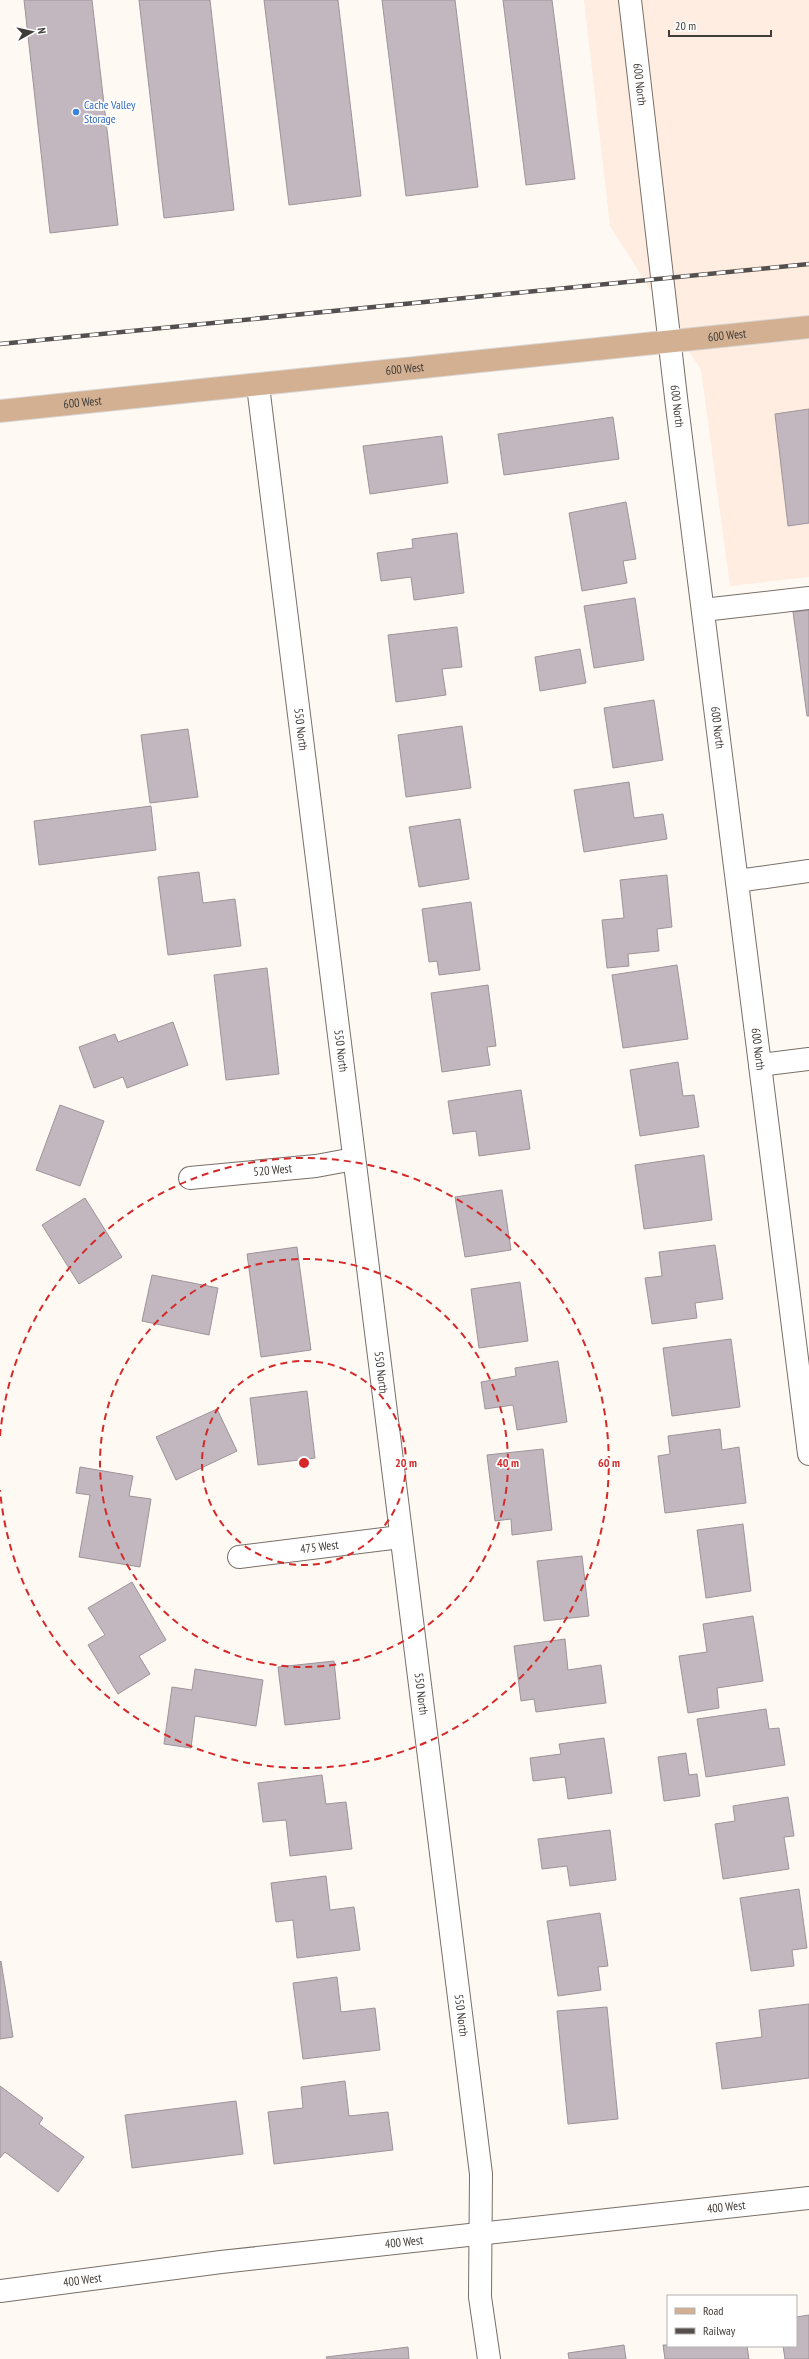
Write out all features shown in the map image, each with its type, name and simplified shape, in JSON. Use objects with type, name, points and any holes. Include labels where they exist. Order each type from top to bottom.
[{"type":"main road","name":"600 West","points":[[0,411],[258,386],[809,327]]},
{"type":"street","name":"600 North","points":[[630,0],[670,342],[809,1454]]},
{"type":"street","name":"550 North","points":[[258,386],[400,1537],[481,2174],[479,2233],[480,2297],[489,2359]]},
{"type":"street","points":[[703,610],[809,598]]},
{"type":"street","points":[[737,880],[809,870]]},
{"type":"street","points":[[760,1065],[809,1059]]},
{"type":"street","name":"520 West","points":[[190,1178],[316,1166],[354,1159]]},
{"type":"street","name":"475 West","points":[[239,1557],[400,1537]]},
{"type":"street","name":"400 West","points":[[0,2291],[221,2262],[809,2198]]},
{"type":"shaded area","points":[[584,0],[809,0],[809,577],[730,586],[701,370],[610,226]]},
{"type":"building","points":[[24,0],[92,0],[118,225],[50,233]]},
{"type":"building","points":[[139,0],[210,0],[234,210],[164,218]]},
{"type":"building","points":[[264,0],[338,0],[361,196],[289,205]]},
{"type":"building","points":[[382,0],[455,0],[478,187],[406,196]]},
{"type":"building","points":[[503,0],[552,0],[575,179],[526,185]]},
{"type":"building","points":[[809,409],[809,523],[788,526],[775,414]]},
{"type":"building","points":[[613,417],[619,459],[504,475],[498,434]]},
{"type":"building","points":[[442,436],[448,483],[370,494],[363,446]]},
{"type":"building","points":[[626,502],[636,559],[623,561],[627,583],[582,591],[569,513]]},
{"type":"building","points":[[457,533],[464,593],[414,600],[411,577],[381,581],[377,553],[413,548],[412,539]]},
{"type":"building","points":[[635,598],[644,660],[594,668],[584,606]]},
{"type":"building","points":[[809,610],[809,716],[807,716],[793,612]]},
{"type":"building","points":[[457,627],[462,667],[442,669],[446,695],[396,702],[388,635]]},
{"type":"building","points":[[580,649],[586,683],[540,691],[535,657]]},
{"type":"building","points":[[654,700],[663,760],[613,768],[604,708]]},
{"type":"building","points":[[462,726],[471,788],[406,797],[398,735]]},
{"type":"building","points":[[188,729],[198,797],[150,803],[141,735]]},
{"type":"building","points":[[629,782],[634,818],[663,814],[667,839],[584,852],[574,790]]},
{"type":"building","points":[[151,806],[156,850],[39,865],[34,821]]},
{"type":"building","points":[[460,819],[469,879],[419,887],[409,827]]},
{"type":"building","points":[[199,872],[203,903],[235,899],[241,946],[168,955],[158,877]]},
{"type":"building","points":[[667,875],[672,927],[657,929],[659,951],[628,954],[629,966],[607,968],[602,920],[624,918],[620,880]]},
{"type":"building","points":[[471,902],[480,970],[439,975],[437,961],[429,962],[422,909]]},
{"type":"building","points":[[677,965],[688,1039],[623,1048],[612,975]]},
{"type":"building","points":[[267,968],[279,1074],[226,1080],[214,975]]},
{"type":"building","points":[[488,985],[496,1046],[487,1047],[490,1065],[442,1072],[431,993]]},
{"type":"building","points":[[173,1022],[188,1065],[127,1088],[123,1077],[94,1088],[79,1047],[115,1034],[118,1042]]},
{"type":"building","points":[[678,1062],[683,1096],[694,1095],[699,1127],[640,1136],[630,1070]]},
{"type":"building","points":[[521,1090],[530,1149],[479,1156],[476,1131],[453,1134],[448,1101]]},
{"type":"building","points":[[60,1105],[104,1121],[80,1186],[36,1170]]},
{"type":"building","points":[[704,1155],[712,1220],[644,1229],[635,1165]]},
{"type":"building","points":[[502,1190],[511,1250],[465,1257],[455,1197]]},
{"type":"building","points":[[85,1198],[122,1257],[79,1284],[42,1225]]},
{"type":"building","points":[[715,1245],[723,1299],[695,1303],[697,1318],[652,1324],[645,1278],[662,1276],[659,1252]]},
{"type":"building","points":[[297,1247],[311,1350],[261,1357],[247,1254]]},
{"type":"building","points":[[152,1275],[218,1288],[209,1335],[142,1321]]},
{"type":"building","points":[[520,1282],[528,1341],[479,1348],[471,1289]]},
{"type":"building","points":[[731,1339],[740,1407],[672,1416],[663,1348]]},
{"type":"building","points":[[558,1361],[567,1422],[517,1430],[513,1405],[485,1409],[481,1382],[516,1376],[515,1368]]},
{"type":"building","points":[[307,1391],[315,1458],[258,1465],[250,1398]]},
{"type":"building","points":[[217,1409],[237,1451],[176,1480],[156,1437]]},
{"type":"building","points":[[720,1429],[722,1450],[739,1447],[746,1503],[665,1513],[658,1456],[670,1454],[668,1436]]},
{"type":"building","points":[[543,1449],[552,1530],[512,1535],[511,1519],[495,1521],[487,1455]]},
{"type":"building","points":[[80,1467],[133,1476],[129,1496],[151,1499],[140,1567],[79,1557],[90,1495],[76,1493]]},
{"type":"building","points":[[743,1524],[751,1591],[706,1598],[697,1530]]},
{"type":"building","points":[[582,1556],[589,1616],[544,1621],[537,1561]]},
{"type":"building","points":[[132,1582],[166,1640],[139,1656],[150,1674],[118,1694],[88,1645],[105,1635],[88,1608]]},
{"type":"building","points":[[753,1616],[763,1681],[717,1688],[719,1708],[688,1713],[679,1656],[707,1652],[703,1624]]},
{"type":"building","points":[[565,1639],[568,1670],[601,1665],[606,1703],[536,1712],[534,1699],[521,1701],[514,1646]]},
{"type":"building","points":[[334,1661],[340,1719],[285,1725],[278,1667]]},
{"type":"building","points":[[195,1669],[263,1680],[256,1726],[195,1716],[191,1748],[164,1744],[172,1687],[192,1690]]},
{"type":"building","points":[[766,1709],[769,1729],[779,1728],[785,1765],[706,1777],[697,1719]]},
{"type":"building","points":[[604,1738],[612,1793],[568,1799],[565,1777],[533,1781],[530,1758],[561,1754],[559,1744]]},
{"type":"building","points":[[686,1753],[689,1775],[697,1774],[700,1796],[664,1801],[658,1757]]},
{"type":"building","points":[[322,1775],[326,1804],[346,1802],[352,1849],[290,1856],[286,1820],[263,1822],[258,1783]]},
{"type":"building","points":[[788,1797],[794,1836],[784,1837],[789,1869],[723,1879],[715,1824],[735,1821],[733,1806]]},
{"type":"building","points":[[610,1830],[616,1880],[570,1886],[567,1866],[542,1869],[538,1839]]},
{"type":"building","points":[[326,1876],[330,1910],[354,1907],[360,1950],[297,1958],[293,1920],[276,1922],[271,1883]]},
{"type":"building","points":[[799,1889],[807,1948],[792,1950],[794,1966],[751,1971],[740,1898]]},
{"type":"building","points":[[600,1913],[608,1966],[598,1967],[601,1990],[558,1996],[547,1921]]},
{"type":"building","points":[[1,1961],[13,2037],[0,2039],[0,1962]]},
{"type":"building","points":[[337,1977],[341,2012],[375,2008],[380,2050],[303,2059],[293,1983]]},
{"type":"building","points":[[809,2004],[809,2078],[722,2089],[716,2043],[762,2037],[759,2010]]},
{"type":"building","points":[[607,2007],[618,2119],[568,2124],[557,2011]]},
{"type":"building","points":[[345,2081],[349,2116],[388,2112],[393,2150],[274,2164],[268,2112],[303,2108],[301,2087]]},
{"type":"building","points":[[0,2086],[43,2118],[39,2124],[84,2157],[58,2192],[5,2152],[0,2158]]},
{"type":"building","points":[[236,2101],[243,2154],[132,2168],[125,2115]]},
{"type":"building","points":[[809,2315],[809,2359],[785,2359],[783,2347],[797,2347],[797,2317]]},
{"type":"building","points":[[624,2345],[626,2359],[569,2359],[568,2353]]},
{"type":"building","points":[[663,2345],[667,2345],[667,2347],[747,2347],[749,2359],[665,2359]]},
{"type":"building","points":[[408,2347],[409,2359],[327,2359],[326,2357]]},
{"type":"railway","points":[[0,344],[809,264]]},
{"type":"place","name":"Cache Valley Storage","points":[[76,112]]}]
